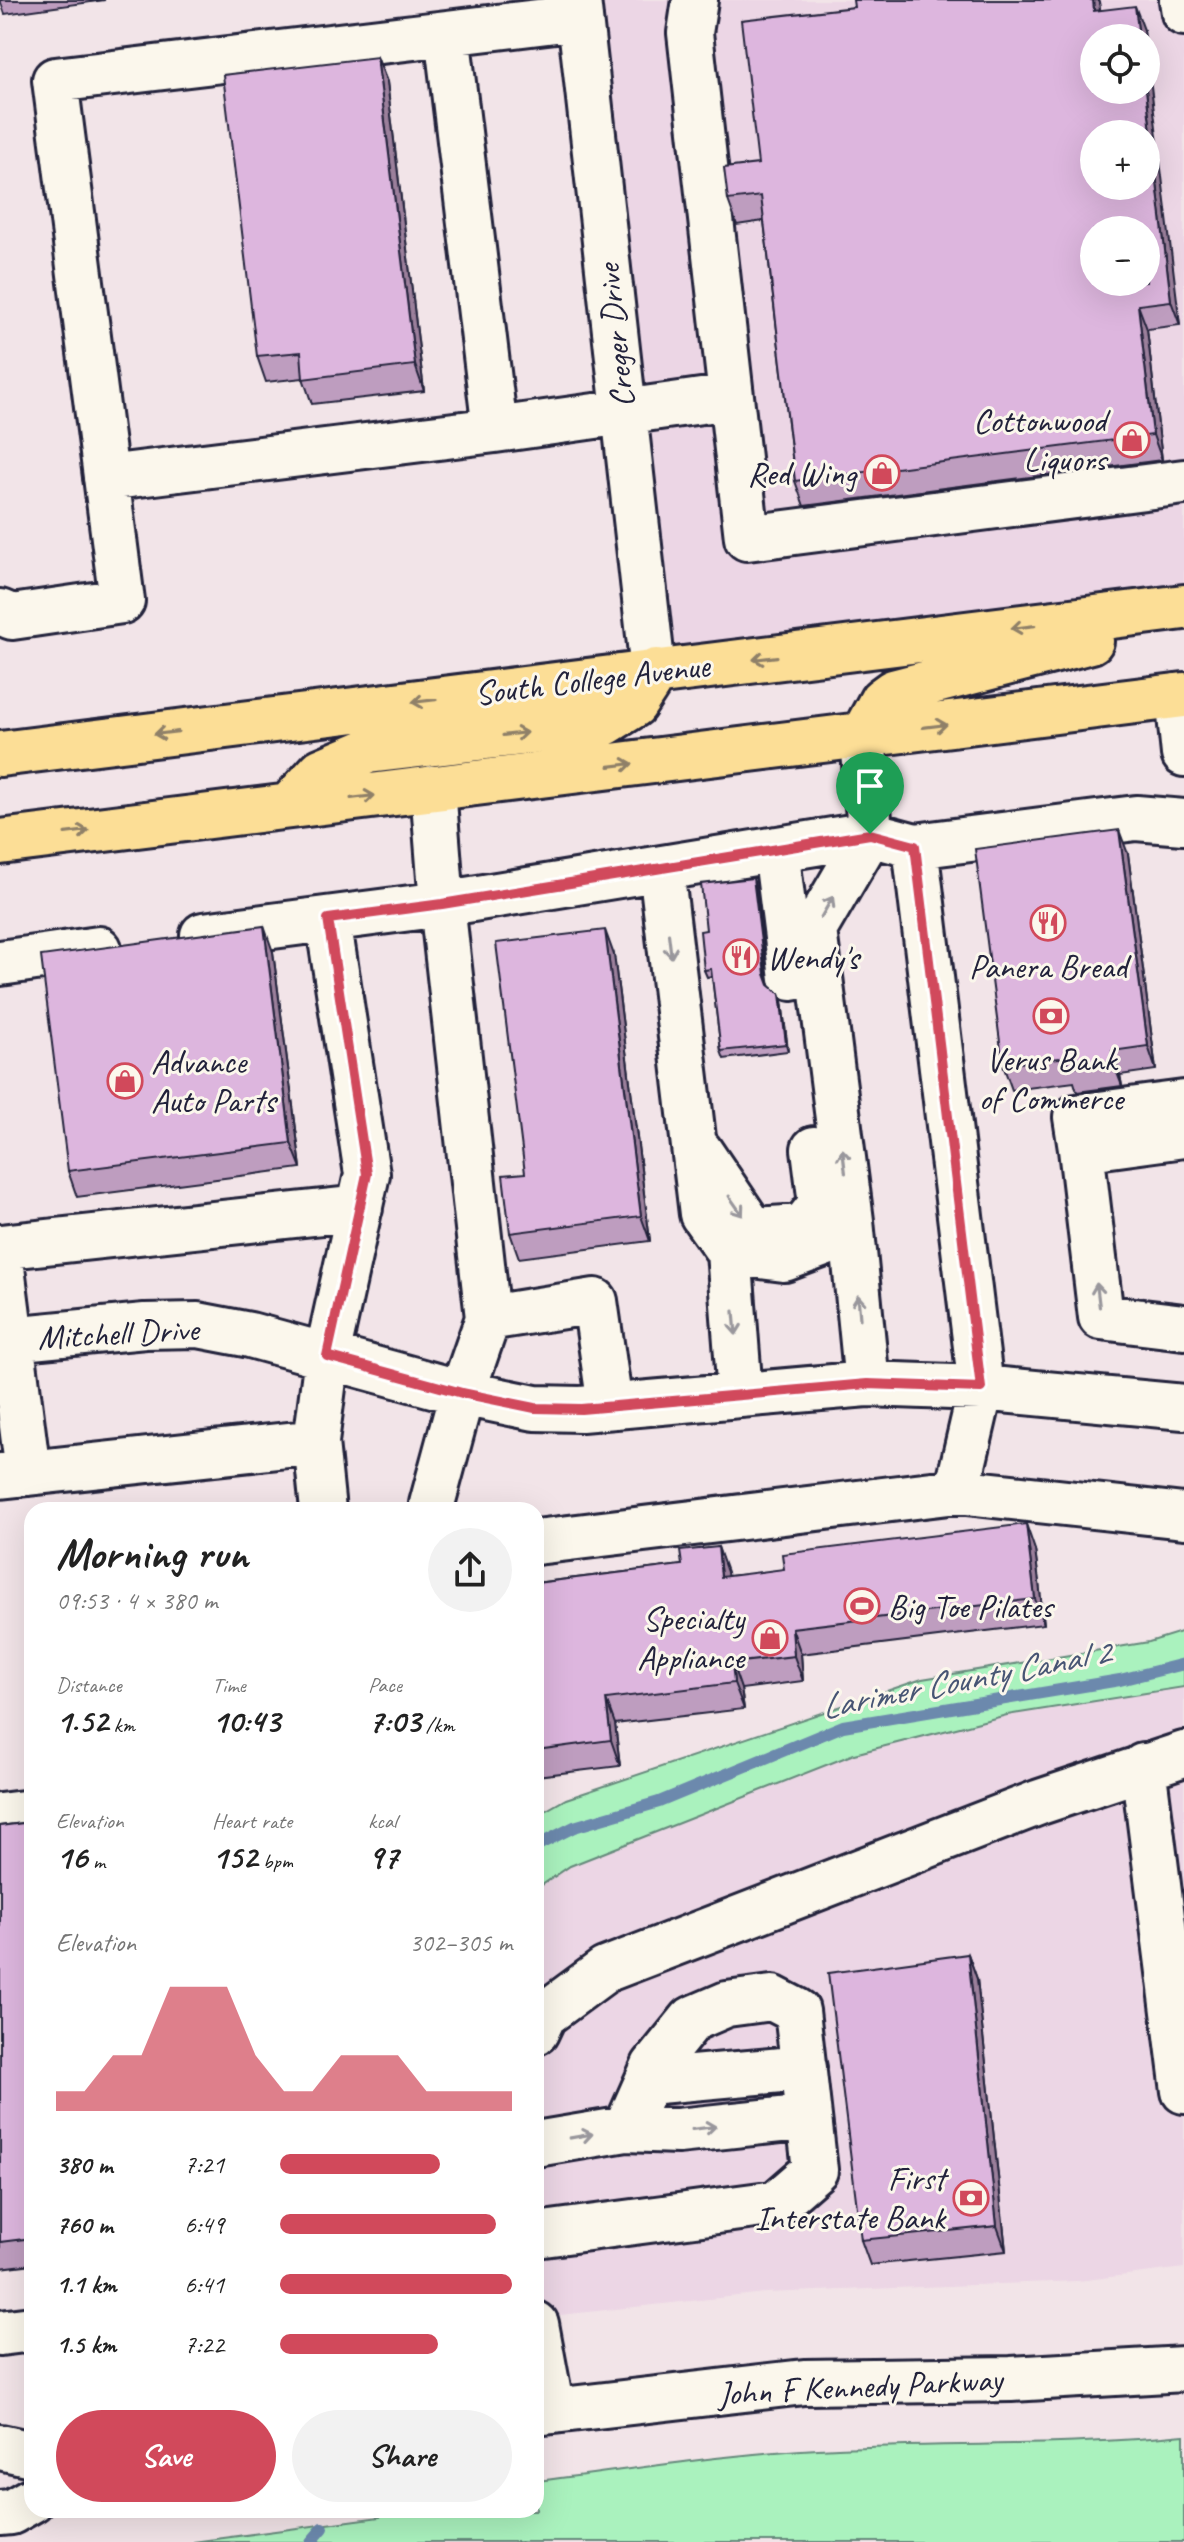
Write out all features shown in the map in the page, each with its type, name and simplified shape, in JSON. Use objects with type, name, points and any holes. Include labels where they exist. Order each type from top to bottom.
[{"type":"highway","name":"South College Avenue","points":[[0,754],[1171,609]]},
{"type":"highway","points":[[863,735],[882,700],[893,692],[1069,648],[1118,632],[1171,609]]},
{"type":"highway","points":[[289,806],[321,771],[368,751],[605,723],[634,705],[654,671]]},
{"type":"highway","points":[[0,842],[1181,695]]},
{"type":"street","points":[[695,0],[690,33],[747,538],[1184,482]]},
{"type":"street","points":[[1182,0],[1184,13]]},
{"type":"street","points":[[0,612],[12,617],[122,601],[55,80],[447,33],[579,9]]},
{"type":"street","name":"Creger Drive","points":[[579,9],[654,671]]},
{"type":"street","points":[[447,33],[495,430]]},
{"type":"street","points":[[106,478],[495,430],[730,397]]},
{"type":"street","points":[[1181,695],[1184,754]]},
{"type":"street","points":[[863,735],[870,834],[814,930],[851,1221],[867,1384]]},
{"type":"street","points":[[433,788],[442,904],[488,1318],[462,1393],[433,1502]]},
{"type":"street","points":[[0,963],[442,904],[870,834],[915,846],[1136,818],[1184,822]]},
{"type":"street","points":[[915,846],[981,1388],[957,1491]]},
{"type":"street","points":[[693,1141],[753,1230],[803,1227],[821,1204],[776,849]]},
{"type":"street","points":[[661,868],[702,1214],[729,1252],[740,1394]]},
{"type":"street","points":[[322,1502],[316,1442],[327,1356],[367,1174],[328,919]]},
{"type":"street","points":[[1184,1103],[1076,1117],[1101,1317],[1184,1327]]},
{"type":"street","points":[[1081,1149],[1184,1135]]},
{"type":"street","points":[[316,1442],[14,1475],[0,1250],[360,1208]]},
{"type":"street","points":[[729,1252],[784,1259],[832,1241],[851,1221]]},
{"type":"street","points":[[488,1318],[595,1301],[610,1406]]},
{"type":"street","name":"Mitchell Drive","points":[[5,1339],[145,1326],[198,1325],[250,1335],[462,1393],[535,1408],[581,1409],[867,1384],[981,1388],[1184,1407]]},
{"type":"street","points":[[544,1541],[957,1491],[1184,1516]]},
{"type":"street","points":[[544,2015],[605,1970],[1040,1802],[1164,1760],[1184,2091]]},
{"type":"street","points":[[0,1816],[24,1813]]},
{"type":"street","points":[[650,2083],[678,2131],[804,2069]]},
{"type":"street","points":[[544,2140],[650,2083],[804,2069]]},
{"type":"street","points":[[544,2234],[777,2203],[815,2170],[804,2069]]},
{"type":"street","points":[[0,2333],[24,2330]]},
{"type":"street","name":"John F Kennedy Parkway","points":[[544,2412],[804,2382],[1011,2379],[1184,2369]]},
{"type":"street","points":[[0,2447],[24,2452]]},
{"type":"street","points":[[0,2513],[11,2512],[24,2505]]},
{"type":"shaded area","points":[[578,0],[1184,0],[1184,607],[653,671]]},
{"type":"shaded area","points":[[1184,1687],[1184,2268],[1078,2281],[765,2293],[544,2318],[544,1884],[570,1866],[854,1754],[1007,1715]]},
{"type":"green space","points":[[1184,1631],[1184,1687],[1007,1715],[854,1754],[570,1866],[544,1884],[544,1811],[566,1799],[922,1679],[1149,1642]]},
{"type":"green space","points":[[1184,2435],[1184,2542],[193,2542],[373,2518],[544,2518],[544,2480],[724,2457],[838,2448]]},
{"type":"building","points":[[853,0],[1093,0],[1094,11],[1135,6],[1137,24],[1080,24],[1080,104],[1148,104],[1150,120],[1080,120],[1080,200],[1159,200],[1171,301],[1138,305],[1153,435],[795,481],[761,196],[728,200],[724,168],[758,164],[741,20],[854,7]]},
{"type":"building","points":[[377,57],[415,365],[303,379],[301,352],[257,356],[223,75]]},
{"type":"building","points":[[1119,830],[1148,1046],[1112,1051],[1113,1062],[1068,1067],[1067,1057],[1003,1065],[975,849]]},
{"type":"building","name":"Wendy's","points":[[753,878],[765,974],[769,985],[780,994],[786,1044],[721,1051],[711,969],[704,970],[700,931],[706,930],[701,884]]},
{"type":"building","points":[[264,926],[291,1143],[68,1171],[41,956]]},
{"type":"building","points":[[605,930],[641,1216],[510,1233],[503,1175],[525,1173],[496,943]]},
{"type":"building","points":[[1026,1524],[1035,1599],[792,1628],[794,1656],[732,1663],[734,1683],[606,1699],[611,1740],[544,1749],[544,1582],[682,1565],[680,1551],[718,1547],[721,1577],[784,1569],[782,1554]]},
{"type":"building","points":[[24,1823],[24,2239],[0,2242],[0,1826]]},
{"type":"building","points":[[968,1954],[997,2226],[861,2240],[828,1973]]},
{"type":"waterway","name":"Larimer County Canal 2","points":[[544,1842],[574,1827],[659,1802],[843,1726],[1120,1680],[1184,1664]]},
{"type":"waterway","name":"Larimer County Canal 2","points":[[311,2542],[323,2528]]},
{"type":"place","name":"Cottonwood Liquors","points":[[1132,440]]},
{"type":"place","name":"Red Wing","points":[[882,473]]},
{"type":"place","name":"Panera Bread","points":[[1048,923]]},
{"type":"place","name":"Wendy's","points":[[741,957]]},
{"type":"place","name":"Verus Bank of Commerce","points":[[1051,1016]]},
{"type":"place","name":"Advance Auto Parts","points":[[125,1081]]},
{"type":"place","name":"Big Toe Pilates","points":[[862,1606]]},
{"type":"place","name":"Specialty Appliance","points":[[770,1638]]},
{"type":"place","name":"First Interstate Bank","points":[[971,2198]]},
{"type":"route","points":[[870,834],[915,846],[981,1388],[867,1384],[581,1409],[535,1408],[462,1393],[327,1356],[367,1174],[328,919],[442,904],[870,834]]}]
